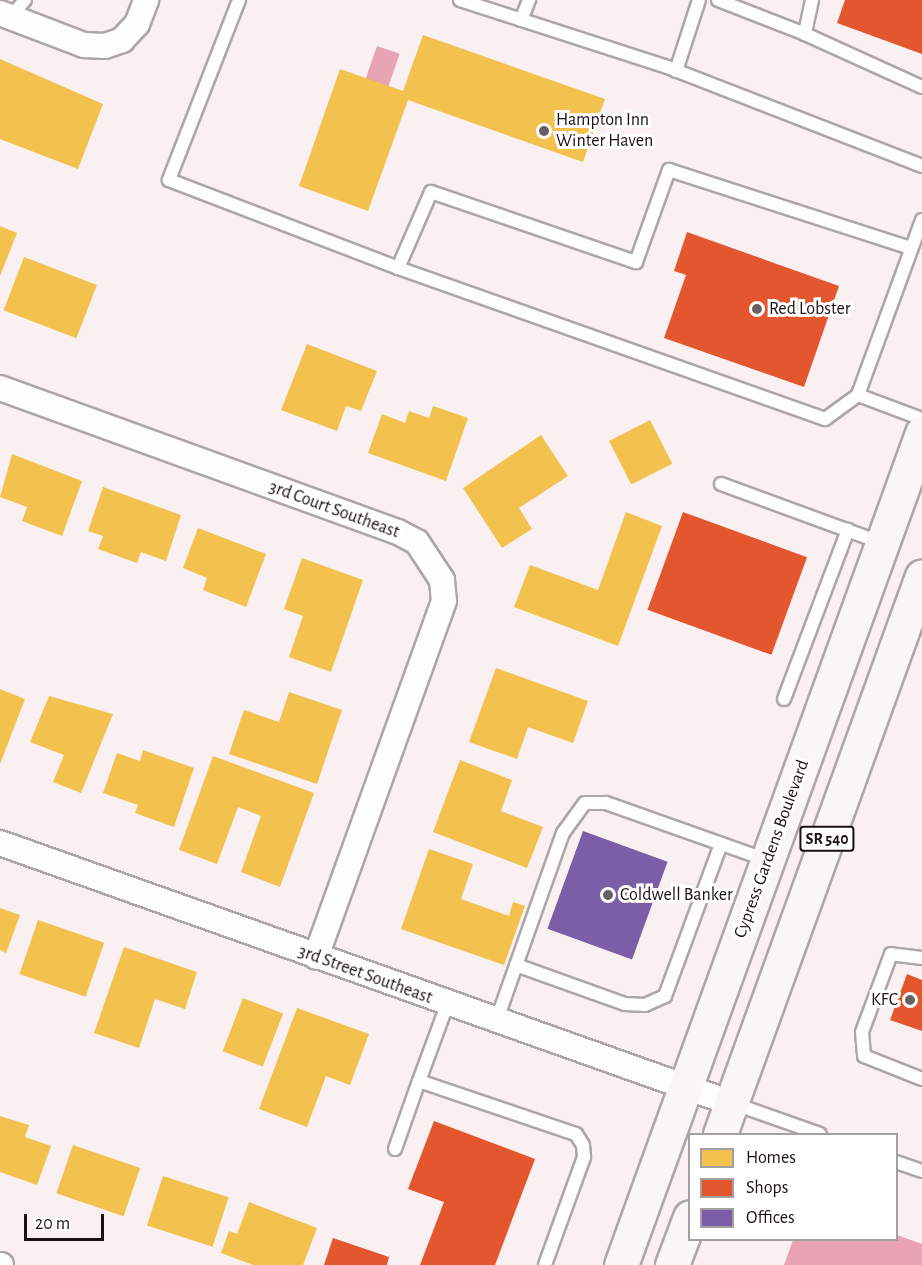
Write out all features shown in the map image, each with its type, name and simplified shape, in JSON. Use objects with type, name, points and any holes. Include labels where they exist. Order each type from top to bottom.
[{"type":"main road","name":"Cypress Gardens Boulevard","points":[[621,1265],[922,433]]},
{"type":"main road","name":"SR 540","points":[[720,1133],[922,576]]},
{"type":"main road","points":[[672,1265],[688,1222]]},
{"type":"street","points":[[12,10],[84,45],[105,46],[122,40],[137,24],[146,0]]},
{"type":"street","name":"3rd Court Southeast","points":[[0,388],[398,532],[417,542],[442,580],[444,601],[316,957]]},
{"type":"street","name":"3rd Street Southeast","points":[[0,843],[495,1023],[731,1103]]},
{"type":"lane","points":[[239,0],[169,180],[398,268],[825,419],[858,395],[922,220]]},
{"type":"lane","points":[[460,0],[676,71],[922,165]]},
{"type":"lane","points":[[521,20],[529,0]]},
{"type":"lane","points":[[676,71],[699,0]]},
{"type":"lane","points":[[718,0],[805,34],[922,87]]},
{"type":"lane","points":[[805,34],[812,0]]},
{"type":"lane","points":[[398,268],[431,192],[636,262],[669,170],[911,248]]},
{"type":"lane","points":[[858,395],[922,419]]},
{"type":"lane","points":[[721,484],[883,543]]},
{"type":"lane","points":[[783,699],[848,530]]},
{"type":"lane","points":[[495,1023],[563,833],[585,803],[606,803],[768,861]]},
{"type":"lane","points":[[516,965],[625,1004],[645,1005],[665,996],[721,844]]},
{"type":"lane","points":[[922,958],[891,954],[862,1032],[864,1056],[922,1079]]},
{"type":"lane","points":[[395,1149],[447,1005]]},
{"type":"lane","points":[[420,1081],[576,1134],[584,1157],[545,1265]]},
{"type":"lane","points":[[731,1103],[817,1133]]},
{"type":"lane","points":[[898,1162],[922,1171]]},
{"type":"shaded area","points":[[377,46],[400,54],[388,88],[365,80]]},
{"type":"shaded area","points":[[898,1235],[922,1244],[922,1265],[784,1265],[793,1241],[898,1241]]},
{"type":"building: Homes","name":"Hampton Inn Winter Haven","points":[[423,35],[605,99],[583,162],[408,100],[368,211],[299,186],[340,69],[403,91]]},
{"type":"building: Homes","points":[[0,59],[103,104],[78,169],[0,139]]},
{"type":"building: Homes","points":[[0,226],[17,233],[0,276]]},
{"type":"building: Homes","points":[[24,257],[97,285],[76,338],[4,310]]},
{"type":"building: Homes","points":[[307,344],[377,371],[361,411],[346,406],[337,431],[281,410]]},
{"type":"building: Homes","points":[[433,406],[468,418],[446,481],[368,453],[382,414],[405,423],[409,411],[429,418]]},
{"type":"building: Homes","points":[[650,420],[672,464],[631,485],[609,441]]},
{"type":"building: Homes","points":[[541,435],[568,476],[519,508],[532,529],[502,548],[463,488]]},
{"type":"building: Homes","points":[[12,454],[82,481],[62,536],[22,521],[27,507],[0,497]]},
{"type":"building: Homes","points":[[103,487],[181,515],[166,561],[141,552],[137,563],[98,549],[103,536],[88,531]]},
{"type":"building: Homes","points":[[626,512],[662,526],[618,646],[514,607],[530,565],[598,590]]},
{"type":"building: Homes","points":[[198,528],[266,554],[246,607],[203,590],[207,578],[183,568]]},
{"type":"building: Homes","points":[[302,558],[363,580],[331,672],[289,657],[303,616],[284,609]]},
{"type":"building: Homes","points":[[496,668],[588,701],[573,743],[528,727],[517,759],[469,742]]},
{"type":"building: Homes","points":[[0,689],[25,699],[0,764]]},
{"type":"building: Homes","points":[[289,692],[342,710],[317,784],[229,754],[244,710],[279,722]]},
{"type":"building: Homes","points":[[49,696],[113,714],[81,793],[53,782],[64,755],[30,742]]},
{"type":"building: Homes","points":[[143,750],[194,768],[174,827],[135,813],[138,805],[103,793],[117,753],[140,761]]},
{"type":"building: Homes","points":[[213,756],[314,793],[280,887],[241,872],[261,816],[238,807],[217,864],[179,850]]},
{"type":"building: Homes","points":[[460,760],[512,780],[501,811],[543,827],[527,868],[433,832]]},
{"type":"building: Homes","points":[[429,849],[473,864],[461,899],[509,916],[513,902],[525,906],[504,965],[401,929]]},
{"type":"building: Homes","points":[[0,908],[20,915],[6,953],[0,950]]},
{"type":"building: Homes","points":[[38,920],[104,943],[86,997],[19,974]]},
{"type":"building: Homes","points":[[124,947],[197,972],[185,1009],[155,999],[139,1048],[94,1033]]},
{"type":"building: Homes","points":[[243,998],[283,1013],[263,1067],[223,1051]]},
{"type":"building: Homes","points":[[297,1008],[369,1034],[350,1085],[326,1076],[307,1127],[259,1109]]},
{"type":"building: Homes","points":[[0,1116],[29,1125],[25,1137],[51,1146],[37,1185],[0,1172]]},
{"type":"building: Homes","points":[[73,1145],[140,1168],[124,1216],[56,1193]]},
{"type":"building: Homes","points":[[163,1176],[229,1197],[213,1247],[147,1225]]},
{"type":"building: Homes","points":[[249,1202],[317,1228],[303,1265],[253,1265],[221,1253],[229,1231],[237,1234]]},
{"type":"building: Shops","points":[[845,0],[922,0],[922,54],[837,23]]},
{"type":"building: Shops","points":[[687,232],[839,286],[804,387],[664,338],[686,275],[674,271]]},
{"type":"building: Shops","points":[[683,512],[807,557],[771,655],[647,610]]},
{"type":"building: Shops","name":"KFC","points":[[907,974],[922,980],[922,1031],[890,1020]]},
{"type":"building: Shops","points":[[434,1121],[535,1159],[495,1265],[420,1265],[444,1202],[408,1189]]},
{"type":"building: Shops","points":[[333,1238],[389,1257],[387,1265],[324,1265]]},
{"type":"building: Offices","name":"Coldwell Banker","points":[[583,831],[668,862],[632,960],[547,929]]},
{"type":"place","name":"Hampton Inn Winter Haven","points":[[544,131]]},
{"type":"place","name":"Red Lobster","points":[[757,309]]},
{"type":"place","name":"Coldwell Banker","points":[[608,895]]},
{"type":"place","name":"KFC","points":[[910,1000]]}]
